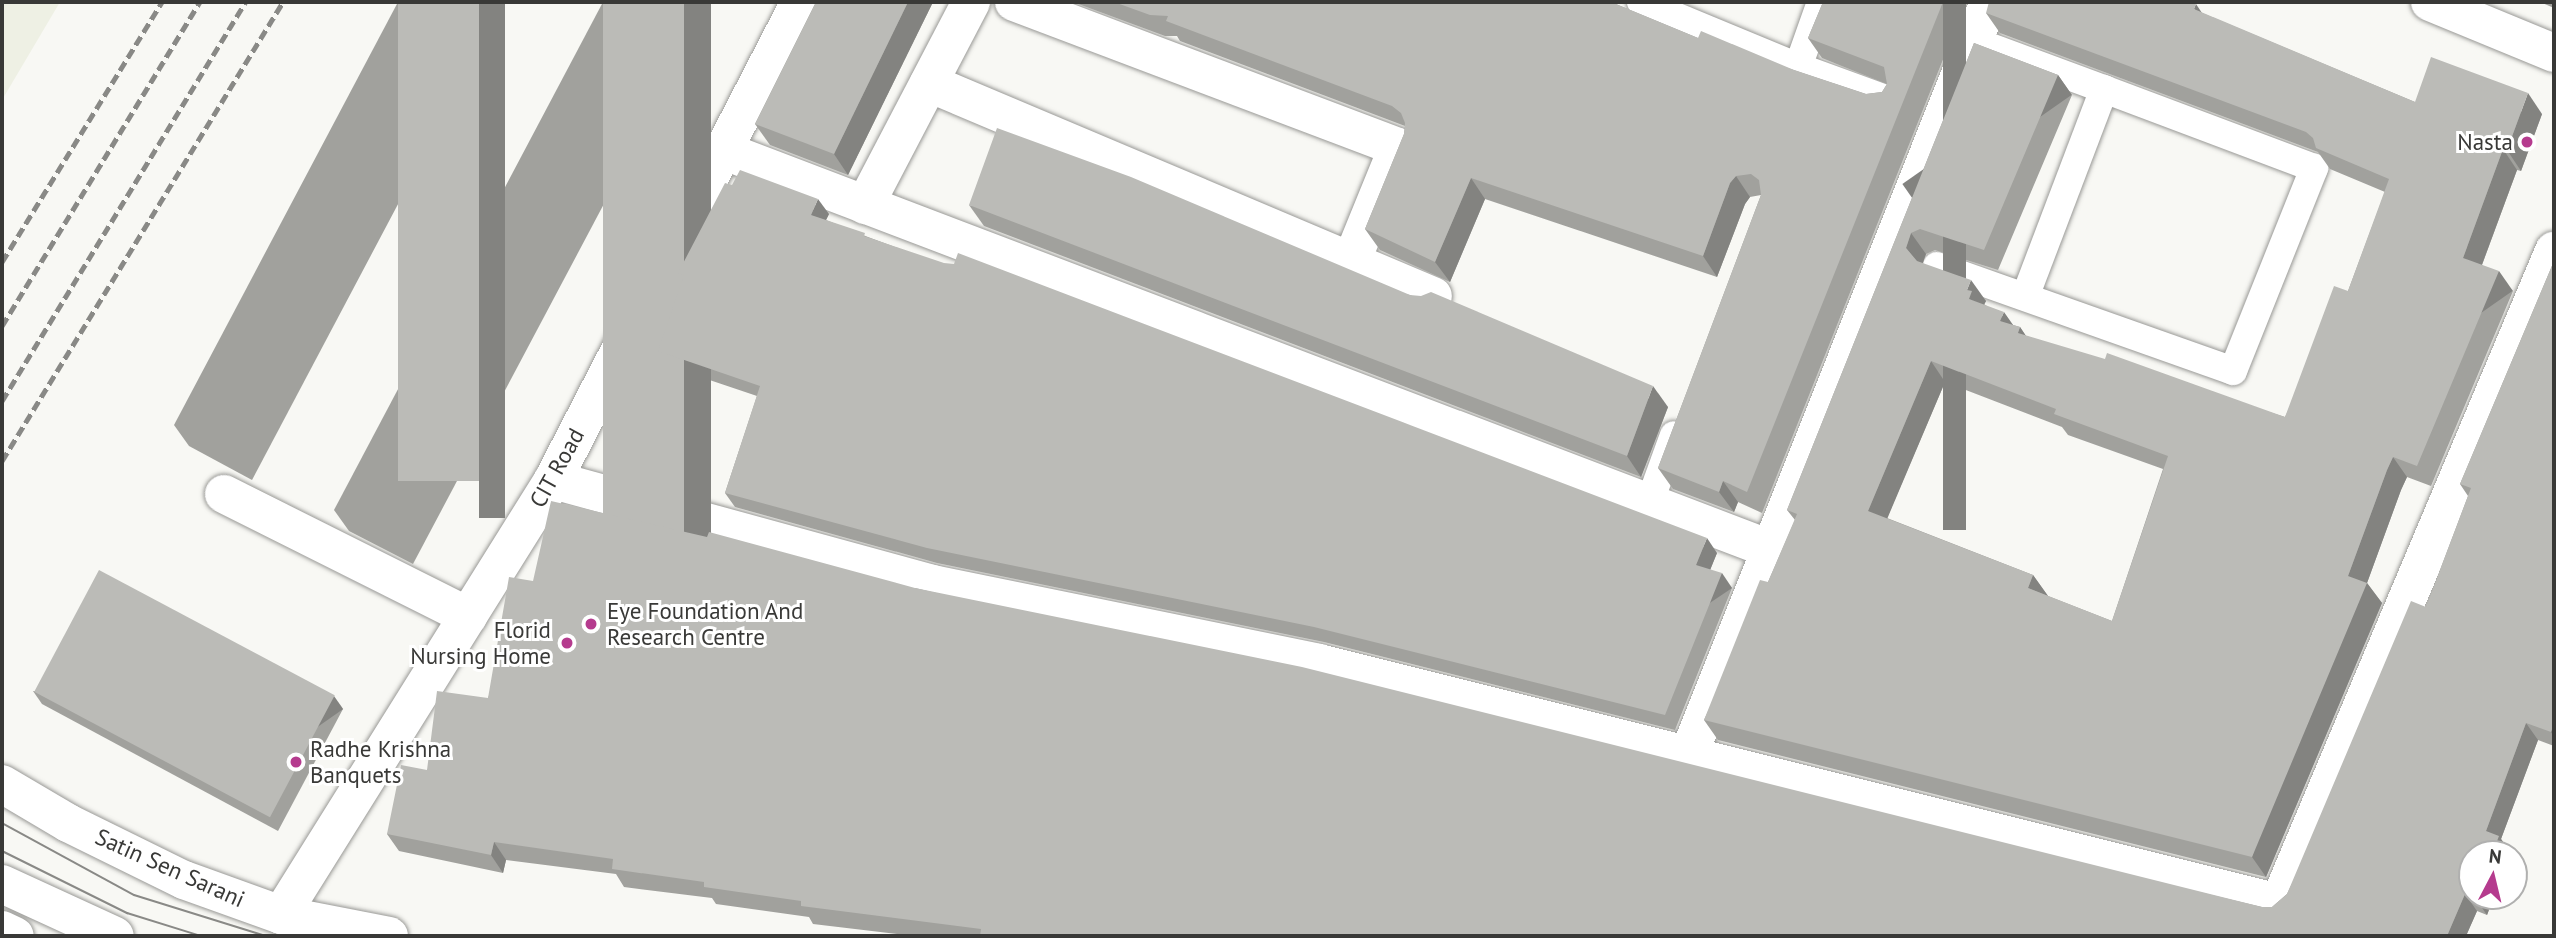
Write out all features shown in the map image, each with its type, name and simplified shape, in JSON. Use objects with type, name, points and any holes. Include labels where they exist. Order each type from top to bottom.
[{"type":"street","name":"CIT Road","points":[[281,915],[553,480],[800,2]]},
{"type":"street","points":[[865,205],[971,2]]},
{"type":"street","points":[[1014,2],[1398,147],[1351,262]]},
{"type":"street","points":[[1689,754],[1989,2]]},
{"type":"street","points":[[2430,2],[2554,53]]},
{"type":"street","points":[[929,83],[1433,296]]},
{"type":"street","points":[[722,150],[1772,550]]},
{"type":"street","points":[[553,480],[932,584],[1319,663],[2280,903],[2554,251]]},
{"type":"street","points":[[224,494],[468,616]]},
{"type":"street","name":"Satin Sen Sarani","points":[[2,784],[68,822],[184,880],[281,915],[389,936]]},
{"type":"street","points":[[2,884],[115,936]]},
{"type":"street","points":[[2,930],[15,936]]},
{"type":"lane","points":[[1641,2],[1798,67],[1886,99]]},
{"type":"lane","points":[[1798,67],[1821,2]]},
{"type":"lane","points":[[1937,266],[2233,371],[2314,168],[1974,41]]},
{"type":"lane","points":[[2025,297],[2104,89]]},
{"type":"lane","points":[[1649,503],[1686,404]]},
{"type":"shaded area","points":[[2,2],[60,2],[2,100]]},
{"type":"building","points":[[398,2],[479,2],[479,481],[398,481]]},
{"type":"building","points":[[603,2],[684,2],[684,577],[603,577]]},
{"type":"building","points":[[816,2],[908,2],[834,154],[755,124]]},
{"type":"building","points":[[1114,2],[1611,2],[1698,38],[1701,31],[1794,70],[1866,94],[1882,92],[1887,84],[1884,67],[1808,38],[1823,2],[1943,2],[1747,492],[1723,481],[1719,492],[1658,468],[1761,195],[1759,180],[1751,174],[1736,176],[1730,183],[1703,256],[1471,178],[1435,262],[1365,229],[1404,134],[1405,123],[1401,113],[1392,106],[1166,21],[1168,16],[1150,15]]},
{"type":"building","points":[[1989,2],[2189,2],[2196,4],[2194,9],[2415,102],[2431,57],[2528,93],[2507,150],[2503,149],[2463,258],[2499,271],[2417,466],[2393,457],[2387,470],[2348,576],[2367,583],[2252,857],[1704,720],[1760,580],[1768,582],[1797,514],[1787,510],[1974,43],[2058,75],[1984,250],[1920,229],[1911,233],[1906,248],[1917,261],[1971,280],[1967,290],[1972,291],[1969,299],[2004,312],[2000,321],[2020,327],[2018,333],[2105,359],[2107,353],[2285,417],[2334,286],[2348,291],[2389,179],[2316,148],[2313,138],[2306,132],[1986,13]],"holes":[[[1931,361],[2056,409],[2054,414],[2168,456],[2112,621],[2028,588],[2033,575],[1868,511]]]},
{"type":"building","points":[[997,128],[1131,177],[1410,295],[1421,296],[1431,292],[1653,386],[1627,456],[969,205]]},
{"type":"building","points":[[740,170],[818,199],[811,215],[865,233],[864,236],[944,263],[954,264],[958,253],[1707,538],[1696,565],[1722,573],[1665,715],[1314,627],[927,548],[725,493],[760,386],[658,351],[684,275],[678,273],[725,183],[732,185]]},
{"type":"building","points":[[2554,261],[2554,724],[2551,732],[2526,723],[2486,831],[2499,836],[2497,840],[2458,840],[2458,910],[2447,936],[980,936],[981,929],[801,906],[801,901],[704,887],[704,882],[612,869],[613,859],[494,842],[491,855],[387,834],[401,765],[427,770],[437,691],[488,698],[509,577],[533,581],[551,501],[707,537],[709,532],[915,588],[1302,667],[2262,907],[2272,907],[2287,894],[2411,601],[2426,607],[2471,488],[2460,484]]},
{"type":"building","points":[[99,570],[335,695],[270,817],[34,692]]},
{"type":"tram line","points":[[2,823],[134,895],[266,936]]},
{"type":"tram line","points":[[2,851],[127,913],[201,936]]},
{"type":"railway","points":[[2,262],[162,2]]},
{"type":"railway","points":[[2,326],[200,2]]},
{"type":"railway","points":[[2,401],[246,2]]},
{"type":"railway","points":[[2,461],[283,2]]},
{"type":"place","name":"Nasta","points":[[2527,142]]},
{"type":"place","name":"Eye Foundation And Research Centre","points":[[591,624]]},
{"type":"place","name":"Florid Nursing Home","points":[[567,643]]},
{"type":"place","name":"Radhe Krishna Banquets","points":[[296,762]]}]
